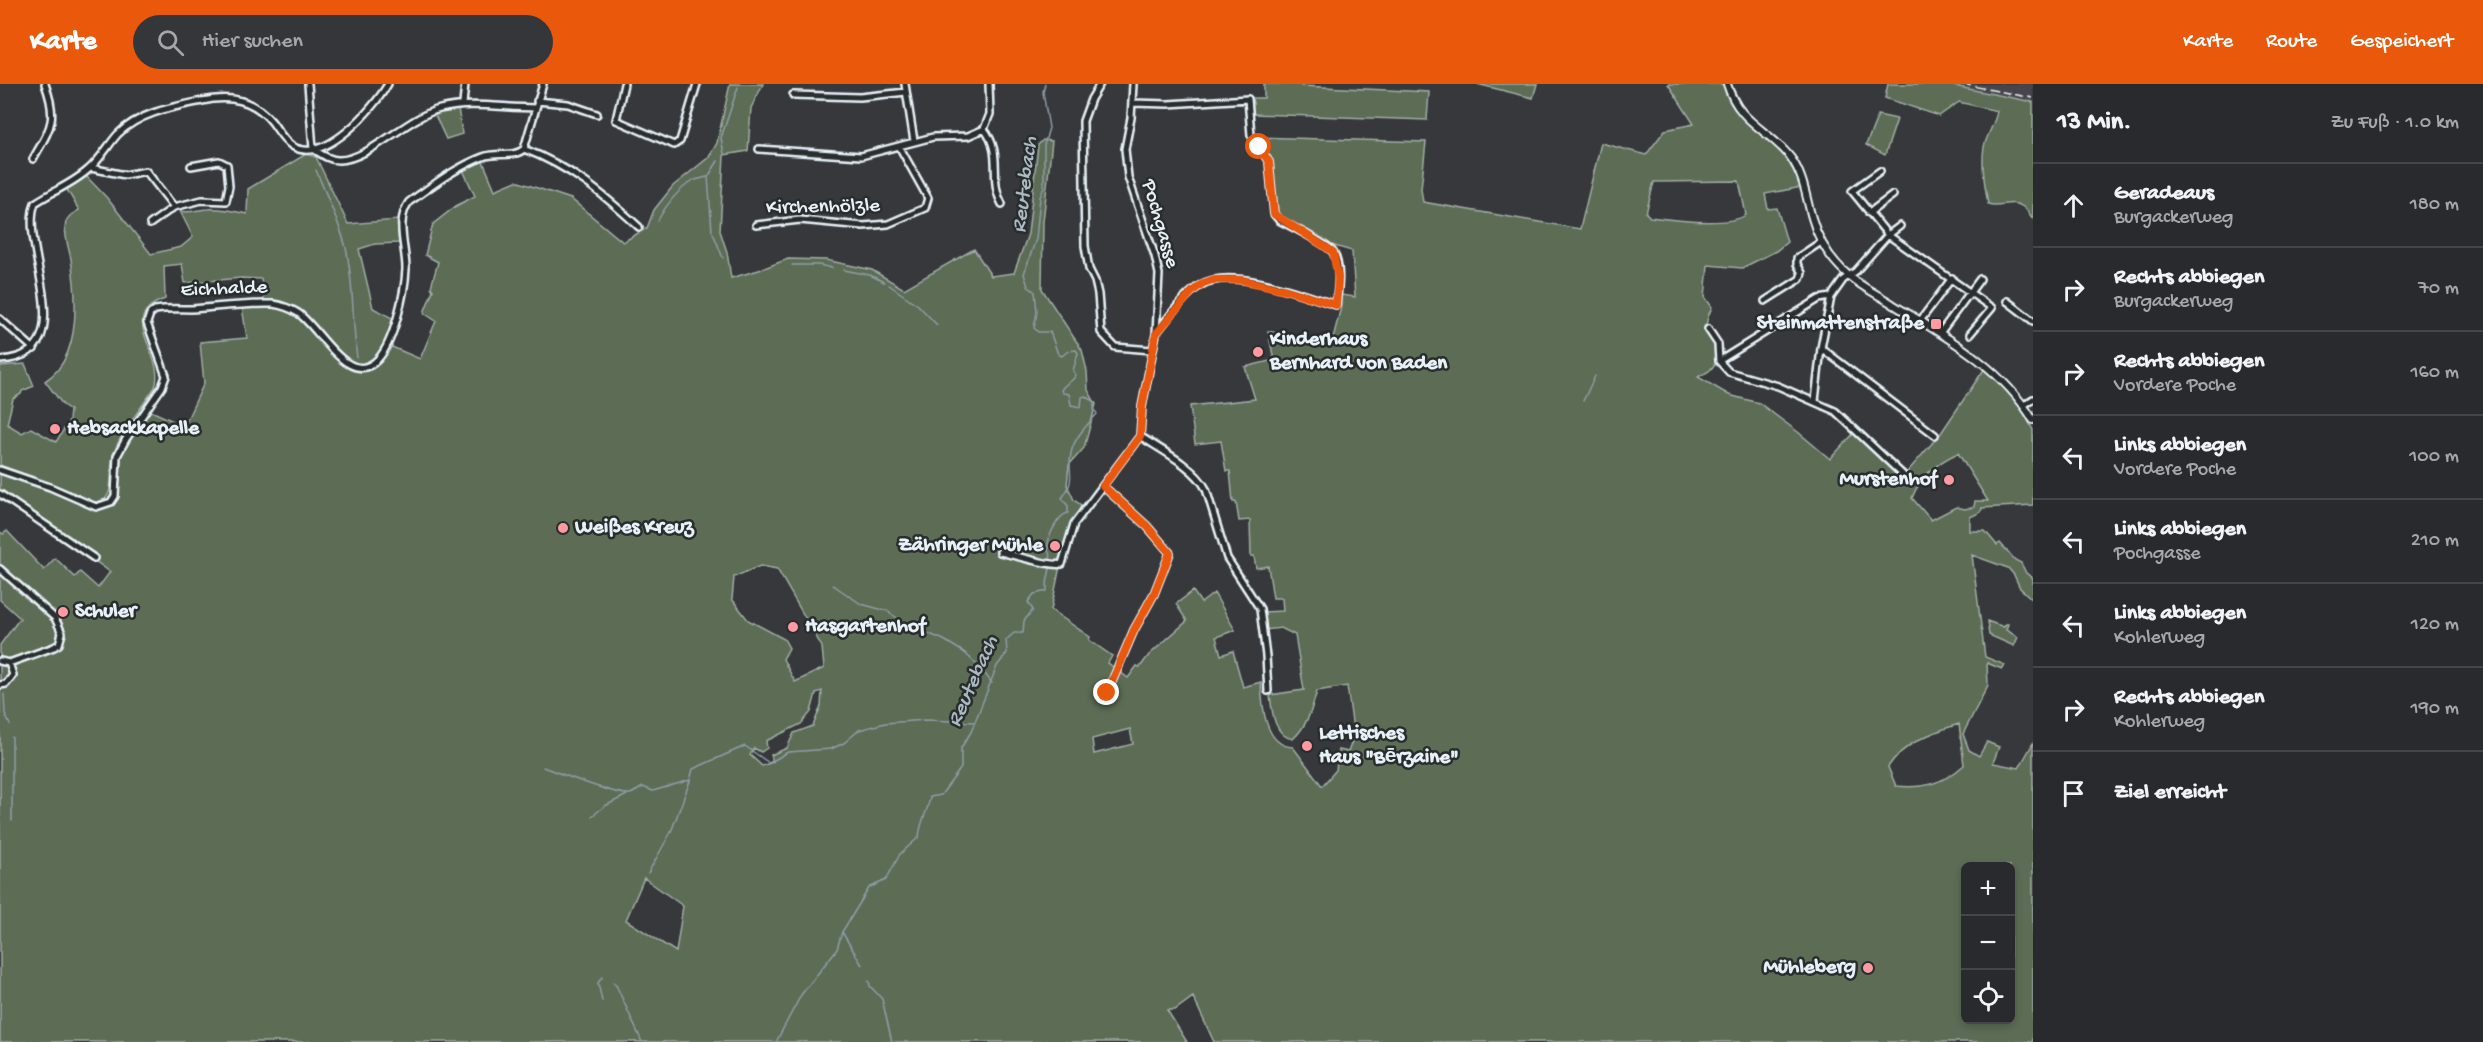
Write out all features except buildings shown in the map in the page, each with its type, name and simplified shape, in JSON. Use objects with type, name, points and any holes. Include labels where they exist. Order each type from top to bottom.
[{"type":"street","points":[[33,159],[44,140],[52,118],[53,111],[45,84]]},
{"type":"street","points":[[308,84],[313,149]]},
{"type":"street","points":[[0,360],[17,358],[34,349],[41,337],[44,305],[32,221],[35,203],[91,168],[117,135],[132,122],[166,109],[222,98],[238,99],[260,109],[291,146],[304,150],[313,149],[342,136],[358,123],[372,108],[388,84]]},
{"type":"street","points":[[463,104],[465,84]]},
{"type":"street","points":[[543,84],[524,149],[578,175],[639,226]]},
{"type":"street","points":[[624,84],[616,120],[674,145],[680,141],[697,84]]},
{"type":"street","points":[[905,84],[914,141]]},
{"type":"street","points":[[759,149],[850,157],[870,154],[933,136],[968,136],[984,129],[990,114],[989,84]]},
{"type":"street","points":[[1100,84],[1090,99],[1083,121],[1082,170],[1085,246],[1089,269],[1098,294],[1101,332],[1115,347],[1152,350]]},
{"type":"street","name":"Pochgasse","points":[[1133,84],[1125,149],[1128,177],[1159,274],[1156,334],[1142,407],[1140,436]]},
{"type":"street","points":[[1727,84],[1733,102],[1745,118],[1788,154],[1797,167],[1821,241],[1849,276],[1940,333],[1990,369],[2024,405],[2033,420]]},
{"type":"street","points":[[793,95],[860,97],[906,92]]},
{"type":"street","points":[[1132,103],[1168,104],[1248,99],[1251,135],[1269,162],[1274,214],[1333,252],[1338,278],[1336,305],[1255,282],[1212,280],[1203,283],[1192,292],[1156,334]]},
{"type":"street","points":[[313,149],[332,159],[346,159],[358,155],[426,114],[463,104],[568,104],[597,114]]},
{"type":"street","points":[[984,129],[996,149],[998,196],[1002,204]]},
{"type":"street","name":"Kirchenhölzle","points":[[756,225],[800,220],[863,225],[888,224],[925,208],[928,198],[899,146]]},
{"type":"street","name":"Eichhalde","points":[[0,470],[50,487],[96,507],[111,502],[115,496],[117,456],[162,387],[166,376],[164,365],[149,333],[147,323],[154,310],[274,304],[298,313],[347,364],[359,367],[374,363],[384,352],[390,338],[404,283],[406,268],[402,220],[409,202],[456,170],[489,155],[516,154],[524,149]]},
{"type":"street","points":[[150,224],[174,207],[201,200],[226,201],[228,198],[227,165],[219,161],[191,166]]},
{"type":"street","points":[[91,168],[125,175],[146,171],[174,207]]},
{"type":"street","points":[[1880,171],[1852,191],[1888,236],[1952,278],[1992,308],[1970,334]]},
{"type":"street","points":[[1869,214],[1893,195]]},
{"type":"street","points":[[1815,401],[1821,348],[1831,297],[1900,226]]},
{"type":"street","points":[[1765,301],[1800,279],[1802,273],[1797,264],[1797,258],[1821,241]]},
{"type":"street","points":[[1920,321],[1952,278]]},
{"type":"street","points":[[1940,333],[1980,279]]},
{"type":"street","points":[[1719,361],[1819,299],[1831,297]]},
{"type":"street","points":[[2007,301],[2033,321]]},
{"type":"street","points":[[0,319],[34,349]]},
{"type":"street","points":[[1708,329],[1718,344],[1719,361],[1729,372],[1778,386],[1835,411],[1903,475]]},
{"type":"street","points":[[1821,348],[1935,435]]},
{"type":"street","points":[[2024,405],[2033,399]]},
{"type":"street","points":[[1000,552],[1059,565],[1074,524],[1140,436],[1201,479],[1227,558],[1260,609],[1268,691]]},
{"type":"street","points":[[1103,486],[1147,526],[1170,553],[1154,594],[1134,630],[1107,693]]},
{"type":"street","points":[[0,494],[94,558]]},
{"type":"street","points":[[0,569],[55,618],[62,633],[59,644],[54,647],[9,663],[0,661]]},
{"type":"street","points":[[0,685],[6,684],[13,675],[9,663]]},
{"type":"shaded area","points":[[1944,84],[2033,84],[2033,102],[1957,87]]},
{"type":"green space","points":[[730,84],[763,84],[751,108],[748,151],[724,155],[720,231],[727,252],[731,278],[788,259],[826,260],[872,270],[904,289],[974,249],[991,276],[1014,273],[1028,234],[1038,145],[1043,140],[1052,141],[1043,222],[1042,289],[1082,350],[1087,371],[1088,390],[1096,404],[1084,448],[1069,465],[1067,485],[1074,500],[1081,505],[1061,561],[1051,610],[1090,637],[1089,640],[1112,656],[1108,663],[1128,678],[1137,666],[1140,667],[1149,655],[1187,621],[1176,604],[1193,591],[1201,603],[1214,593],[1235,630],[1216,637],[1221,655],[1233,651],[1243,687],[1261,682],[1262,701],[1270,732],[1283,745],[1293,747],[1322,786],[1336,770],[1339,750],[1348,752],[1354,736],[1347,686],[1317,691],[1305,723],[1293,739],[1287,737],[1278,728],[1270,695],[1304,690],[1295,635],[1281,628],[1265,630],[1263,612],[1283,611],[1282,598],[1273,598],[1268,566],[1256,568],[1254,556],[1251,556],[1250,520],[1239,521],[1236,502],[1233,502],[1230,471],[1226,471],[1221,441],[1195,444],[1190,406],[1255,399],[1245,367],[1274,360],[1268,331],[1331,346],[1341,307],[1341,295],[1355,297],[1352,251],[1328,244],[1277,215],[1274,173],[1270,156],[1255,137],[1426,142],[1421,189],[1423,202],[1580,229],[1601,143],[1646,155],[1665,130],[1694,124],[1668,84],[1731,84],[1746,114],[1789,151],[1786,157],[1802,187],[1765,194],[1768,209],[1777,208],[1787,242],[1776,251],[1742,268],[1708,265],[1705,297],[1712,307],[1707,327],[1716,348],[1717,359],[1710,370],[1698,377],[1729,395],[1759,403],[1830,459],[1855,432],[1902,478],[1941,433],[1985,368],[2018,402],[2033,430],[2033,505],[1982,508],[1981,512],[1970,517],[1970,531],[1985,531],[1997,545],[2000,543],[2015,560],[2021,563],[2026,573],[2033,578],[2033,600],[2020,588],[2008,568],[1972,555],[1985,657],[2005,665],[2002,669],[1987,663],[1988,685],[1963,734],[1969,750],[1979,756],[1987,742],[1999,747],[1993,763],[2019,768],[2033,743],[2033,1042],[1214,1042],[1193,997],[1175,1010],[1167,1010],[1187,1042],[0,1042],[0,645],[20,618],[0,600],[0,532],[3,534],[7,531],[44,570],[55,558],[75,577],[80,572],[98,588],[110,572],[0,492],[0,473],[27,481],[95,510],[108,507],[119,495],[121,456],[149,410],[184,426],[204,383],[200,342],[247,338],[242,307],[265,305],[261,279],[241,278],[185,283],[182,264],[164,266],[165,299],[150,306],[144,315],[143,326],[157,375],[155,387],[116,447],[112,463],[111,485],[106,497],[102,501],[94,502],[0,465],[0,366],[25,364],[34,386],[22,391],[13,399],[7,424],[22,433],[31,428],[56,442],[69,421],[70,410],[63,405],[45,381],[57,371],[66,358],[74,326],[75,291],[65,226],[68,218],[79,210],[66,188],[85,175],[107,198],[151,254],[181,247],[193,237],[180,211],[218,209],[247,214],[248,189],[306,154],[316,157],[348,224],[397,220],[399,243],[375,244],[359,249],[373,308],[394,319],[385,344],[420,359],[436,321],[424,313],[433,290],[431,287],[438,262],[425,255],[433,224],[456,206],[475,196],[462,168],[482,159],[495,190],[516,181],[571,199],[623,242],[647,228],[654,210],[673,186],[709,157],[717,143]],"holes":[[[1739,181],[1746,215],[1738,219],[1714,222],[1650,217],[1646,213],[1654,182]],[[1958,453],[1988,501],[1975,501],[1974,507],[1965,509],[1956,507],[1931,520],[1912,498],[1915,490],[1931,471]],[[760,566],[777,569],[822,647],[824,668],[795,682],[783,659],[789,648],[784,639],[748,620],[732,599],[734,577]],[[822,691],[821,706],[813,726],[794,733],[787,748],[771,755],[773,762],[762,766],[750,755],[754,748],[761,752],[767,748],[766,741],[801,724],[811,712],[816,693]],[[1959,724],[1964,765],[1948,777],[1932,784],[1915,787],[1896,786],[1888,767],[1902,751],[1919,739]],[[1130,729],[1133,744],[1094,754],[1092,739]],[[644,878],[683,906],[676,952],[626,920]]]},
{"type":"green space","points":[[1264,84],[1429,92],[1427,120],[1253,114],[1251,98],[1264,98]]},
{"type":"green space","points":[[1477,84],[1537,84],[1533,98]]},
{"type":"green space","points":[[1888,84],[1944,84],[2033,102],[2033,219],[2026,209],[2019,205],[1988,204],[1983,154],[1985,142],[1997,111],[1959,102],[1939,116],[1885,98]]},
{"type":"green space","points":[[458,108],[462,134],[446,139],[434,113]]},
{"type":"green space","points":[[1878,115],[1897,119],[1885,155],[1866,145]]},
{"type":"green space","points":[[1987,621],[2004,627],[2008,624],[2006,630],[2018,637],[2014,646],[1989,635]]},
{"type":"waterway","name":"Reutebach","points":[[776,1042],[801,995],[837,949],[842,932],[869,888],[886,880],[900,854],[919,837],[930,797],[941,795],[961,768],[961,748],[971,732],[997,666],[1007,653],[1006,640],[1014,633],[1023,633],[1024,621],[1033,610],[1028,602],[1034,594],[1047,591],[1051,561],[1048,548],[1049,538],[1057,522],[1068,513],[1068,506],[1062,498],[1070,481],[1071,453],[1078,437],[1097,414],[1094,401],[1085,396],[1082,397],[1081,407],[1071,405],[1069,394],[1061,390],[1076,375],[1073,371],[1078,353],[1076,350],[1068,351],[1062,356],[1058,354],[1050,332],[1038,332],[1034,328],[1037,312],[1035,292],[1028,286],[1024,274],[1036,239],[1040,197],[1044,187],[1044,145],[1049,128],[1043,92],[1045,84]]},
{"type":"waterway","points":[[724,154],[721,138],[738,87]]},
{"type":"waterway","points":[[712,231],[708,177],[718,161]]},
{"type":"waterway","points":[[316,170],[346,248],[357,358]]},
{"type":"waterway","points":[[695,180],[707,177]]},
{"type":"waterway","points":[[658,220],[673,198],[693,180]]},
{"type":"waterway","points":[[713,233],[723,258]]},
{"type":"waterway","points":[[792,265],[819,265],[832,268]]},
{"type":"waterway","points":[[844,270],[870,275],[884,282]]},
{"type":"waterway","points":[[889,285],[918,305],[937,325]]},
{"type":"waterway","points":[[1583,401],[1595,376]]},
{"type":"waterway","points":[[833,585],[861,604],[887,611],[906,624],[944,640],[965,653],[981,669]]},
{"type":"waterway","name":"Reutebach","points":[[985,674],[992,683]]},
{"type":"waterway","points":[[4,694],[5,714],[10,725]]},
{"type":"waterway","points":[[543,767],[601,788],[630,794],[643,787],[653,791],[690,780],[693,769],[745,746],[769,763],[788,752],[831,749],[844,743],[859,730],[885,723],[926,720],[975,722]]},
{"type":"waterway","points":[[12,737],[12,821]]},
{"type":"waterway","points":[[648,873],[671,832],[690,781]]},
{"type":"waterway","points":[[592,816],[605,806],[627,795]]},
{"type":"waterway","points":[[842,932],[862,965]]},
{"type":"waterway","points":[[602,977],[598,983],[602,1001]]},
{"type":"waterway","points":[[869,981],[870,986],[882,999],[892,1042]]},
{"type":"waterway","points":[[613,982],[642,1042]]},
{"type":"railway","points":[[1962,84],[2033,98]]},
{"type":"place","name":"Steinmattenstraße","points":[[1936,324]]},
{"type":"place","name":"Kinderhaus Bernhard von Baden","points":[[1258,352]]},
{"type":"place","name":"Hebsackkapelle","points":[[55,429]]},
{"type":"place","name":"Murstenhof","points":[[1949,480]]},
{"type":"place","name":"Weißes Kreuz","points":[[563,528]]},
{"type":"place","name":"Zähringer Mühle","points":[[1055,546]]},
{"type":"place","name":"Schuler","points":[[63,612]]},
{"type":"place","name":"Hasgartenhof","points":[[793,627]]},
{"type":"place","name":"Lettisches Haus \"Bērzaine\"","points":[[1307,746]]},
{"type":"place","name":"Mühleberg","points":[[1868,968]]},
{"type":"route","points":[[1107,693],[1134,630],[1154,594],[1170,553],[1147,526],[1103,486],[1140,436],[1142,407],[1156,334],[1192,292],[1203,283],[1212,280],[1255,282],[1336,305],[1338,278],[1336,258],[1329,248],[1279,220],[1274,214],[1272,173],[1268,157],[1259,147]]}]
